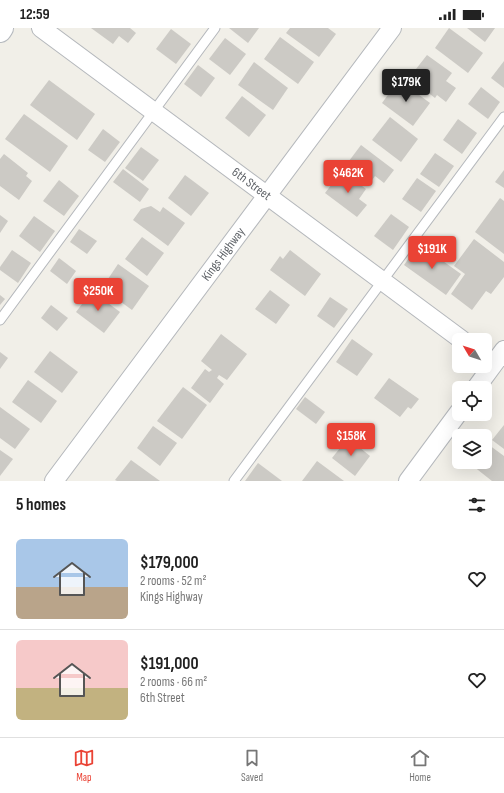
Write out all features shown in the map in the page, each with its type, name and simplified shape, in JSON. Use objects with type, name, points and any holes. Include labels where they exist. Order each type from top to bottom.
[{"type":"street","name":"6th Street","points":[[40,28],[453,333]]},
{"type":"street","name":"Kings Highway","points":[[54,481],[392,28]]},
{"type":"street","points":[[481,381],[497,361]]},
{"type":"street","points":[[408,481],[452,421]]},
{"type":"lane","points":[[0,320],[215,28]]},
{"type":"lane","points":[[234,481],[504,117]]},
{"type":"building","points":[[91,28],[130,28],[136,33],[128,43],[119,36],[113,44]]},
{"type":"building","points":[[229,28],[259,28],[248,43]]},
{"type":"building","points":[[290,28],[328,28],[336,34],[319,57],[286,33]]},
{"type":"building","points":[[449,28],[483,53],[468,73],[435,48]]},
{"type":"building","points":[[467,28],[495,28],[485,42]]},
{"type":"building","points":[[171,29],[191,44],[176,64],[156,49]]},
{"type":"building","points":[[280,37],[314,62],[298,84],[264,59]]},
{"type":"building","points":[[225,38],[246,54],[230,75],[209,59]]},
{"type":"building","points":[[427,55],[452,73],[446,81],[456,88],[446,102],[437,95],[435,98],[409,78]]},
{"type":"building","points":[[504,61],[504,88],[491,78]]},
{"type":"building","points":[[254,62],[288,88],[273,110],[238,85]]},
{"type":"building","points":[[198,65],[215,78],[201,97],[184,84]]},
{"type":"building","points":[[49,80],[95,114],[77,140],[30,105]]},
{"type":"building","points":[[399,80],[430,103],[413,126],[382,103]]},
{"type":"building","points":[[481,87],[500,102],[488,119],[468,104]]},
{"type":"building","points":[[242,96],[266,115],[249,137],[225,118]]},
{"type":"building","points":[[24,114],[68,146],[50,172],[5,139]]},
{"type":"building","points":[[390,117],[418,139],[401,162],[372,140]]},
{"type":"building","points":[[458,119],[477,133],[462,154],[443,140]]},
{"type":"building","points":[[103,129],[120,142],[105,162],[88,150]]},
{"type":"building","points":[[361,145],[394,170],[384,183],[375,176],[370,183],[346,165]]},
{"type":"building","points":[[141,147],[159,160],[143,181],[125,168]]},
{"type":"building","points":[[435,153],[454,166],[439,187],[420,174]]},
{"type":"building","points":[[4,154],[28,173],[26,176],[32,181],[19,200],[0,186],[0,159]]},
{"type":"building","points":[[123,169],[149,189],[140,202],[113,182]]},
{"type":"building","points":[[504,170],[504,188],[495,182]]},
{"type":"building","points":[[342,171],[366,189],[359,199],[367,205],[357,217],[325,193]]},
{"type":"building","points":[[185,175],[209,193],[191,216],[168,198]]},
{"type":"building","points":[[417,178],[436,191],[421,212],[402,199]]},
{"type":"building","points":[[59,180],[79,196],[64,216],[43,201]]},
{"type":"building","points":[[500,198],[504,201],[504,254],[475,232]]},
{"type":"building","points":[[151,206],[160,212],[163,207],[185,223],[168,246],[133,220],[141,209]]},
{"type":"building","points":[[391,214],[409,227],[393,250],[374,236]]},
{"type":"building","points":[[0,215],[8,221],[0,233]]},
{"type":"building","points":[[34,216],[55,231],[40,252],[19,236]]},
{"type":"building","points":[[79,229],[97,241],[87,254],[70,242]]},
{"type":"building","points":[[142,237],[164,253],[147,276],[125,259]]},
{"type":"building","points":[[474,239],[504,262],[504,277],[491,294],[486,291],[472,310],[451,294],[465,274],[454,266]]},
{"type":"building","points":[[419,244],[461,274],[446,295],[404,265]]},
{"type":"building","points":[[12,250],[31,263],[18,283],[0,270],[0,267]]},
{"type":"building","points":[[290,250],[321,274],[305,296],[270,270],[280,256],[283,259]]},
{"type":"building","points":[[59,258],[76,271],[67,284],[50,271]]},
{"type":"building","points":[[118,264],[149,286],[132,310],[102,288]]},
{"type":"building","points":[[270,290],[290,305],[276,324],[255,309]]},
{"type":"building","points":[[92,291],[120,312],[104,333],[76,312]]},
{"type":"building","points":[[0,295],[5,299],[0,305]]},
{"type":"building","points":[[330,297],[348,309],[334,328],[317,316]]},
{"type":"building","points":[[51,305],[68,318],[57,331],[41,318]]},
{"type":"building","points":[[221,334],[247,354],[227,380],[219,375],[217,378],[224,384],[210,403],[191,388],[205,369],[209,372],[212,370],[201,361]]},
{"type":"building","points":[[352,339],[373,354],[357,376],[336,362]]},
{"type":"building","points":[[50,351],[78,372],[62,393],[34,372]]},
{"type":"building","points":[[0,352],[8,358],[0,369]]},
{"type":"building","points":[[389,378],[419,399],[411,409],[408,407],[400,417],[374,398]]},
{"type":"building","points":[[28,380],[57,401],[41,423],[12,402]]},
{"type":"building","points":[[183,387],[207,405],[182,439],[157,421]]},
{"type":"building","points":[[305,397],[325,412],[316,424],[296,409]]},
{"type":"building","points":[[0,407],[30,429],[15,449],[0,438]]},
{"type":"building","points":[[504,425],[504,449],[492,440]]},
{"type":"building","points":[[153,426],[177,443],[160,466],[137,448]]},
{"type":"building","points":[[348,438],[370,456],[355,476],[332,458]]},
{"type":"building","points":[[492,447],[504,456],[504,481],[492,481],[477,469],[492,469]]},
{"type":"building","points":[[0,450],[13,459],[0,476]]},
{"type":"building","points":[[131,460],[160,481],[115,480]]},
{"type":"building","points":[[317,461],[344,481],[302,481]]},
{"type":"building","points":[[258,463],[282,481],[245,481]]}]
